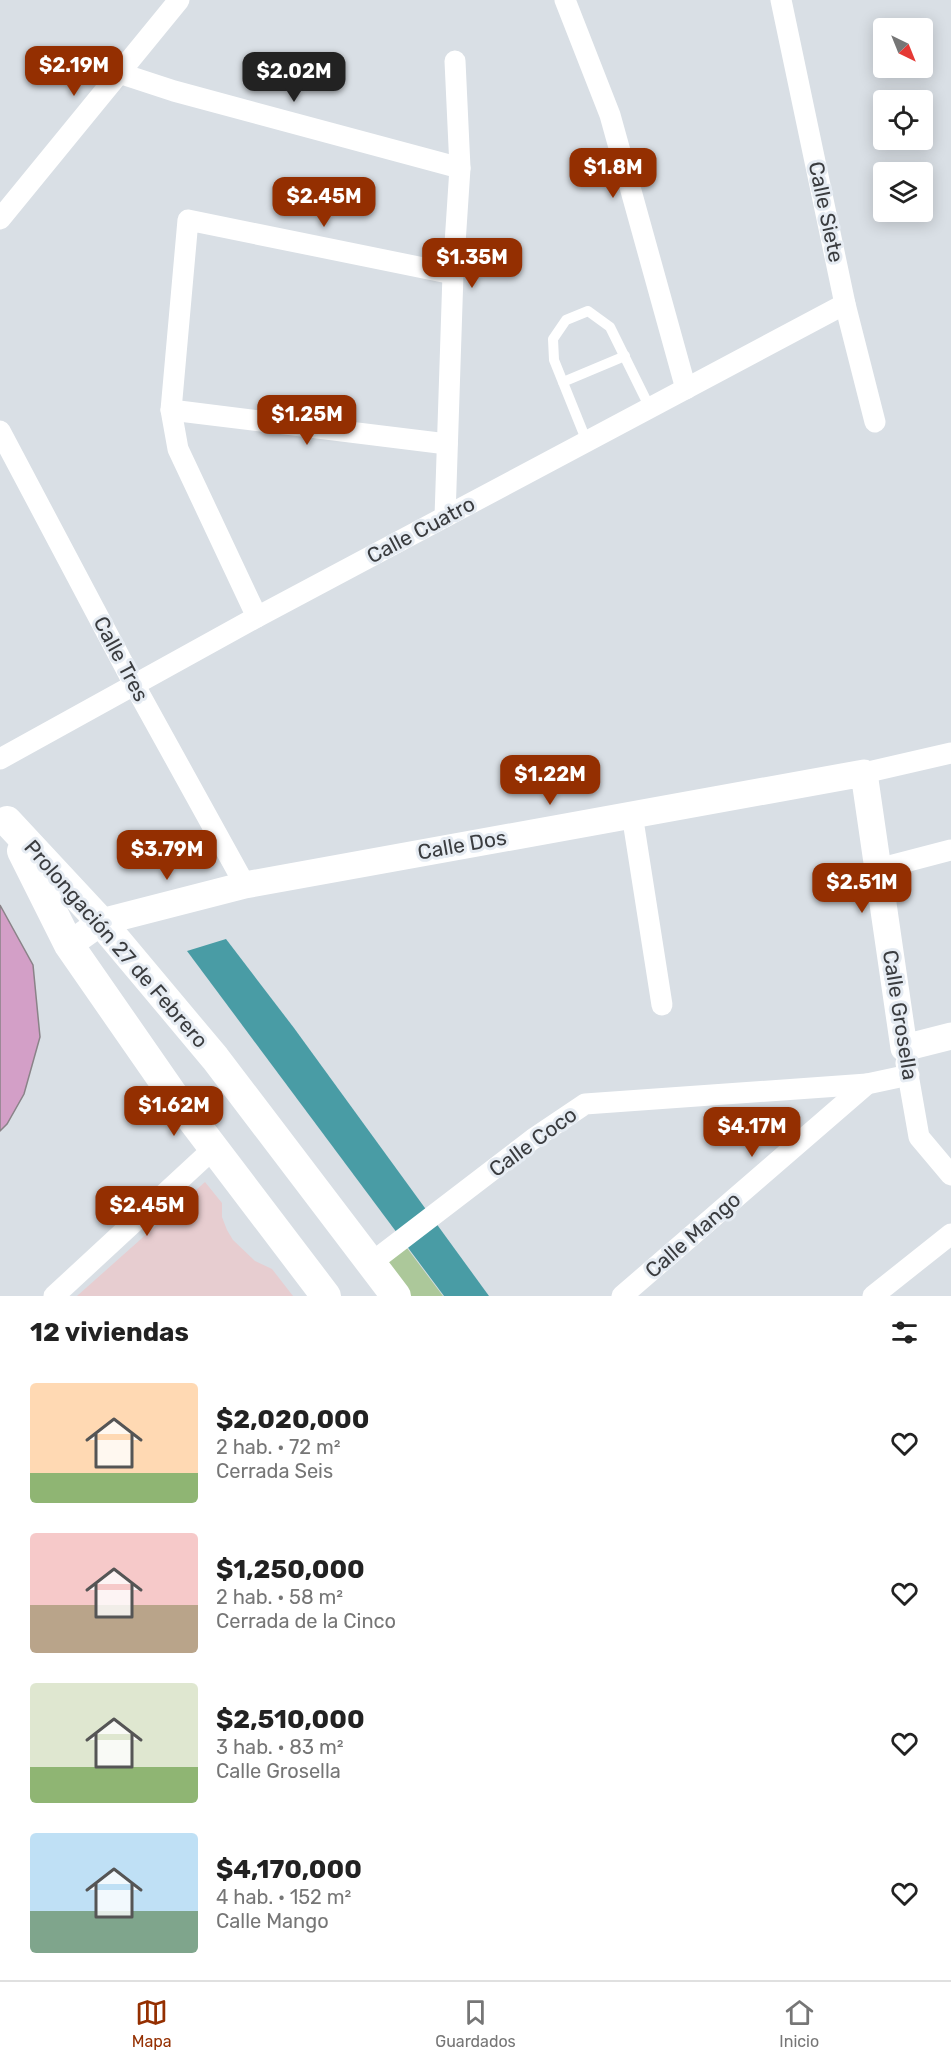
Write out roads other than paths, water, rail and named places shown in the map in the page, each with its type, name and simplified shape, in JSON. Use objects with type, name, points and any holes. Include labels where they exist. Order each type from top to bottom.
[{"type":"main road","name":"Prolongación 27 de Febrero","points":[[3,817],[101,922],[215,1058],[396,1296]]},
{"type":"main road","name":"Prolongación 27 de Febrero","points":[[3,817],[69,945],[171,1092],[326,1296]]},
{"type":"street","points":[[0,219],[179,0]]},
{"type":"street","points":[[565,0],[610,115],[686,389]]},
{"type":"street","name":"Calle Siete","points":[[781,0],[845,304],[875,422]]},
{"type":"street","points":[[445,517],[453,274],[460,168],[455,61]]},
{"type":"street","points":[[118,73],[174,91],[460,168]]},
{"type":"street","points":[[257,617],[178,449],[171,410],[188,220],[453,274]]},
{"type":"street","name":"Calle Cuatro","points":[[0,759],[257,617],[845,304]]},
{"type":"street","points":[[171,410],[447,444]]},
{"type":"street","name":"Calle Tres","points":[[0,431],[135,686],[244,885]]},
{"type":"street","points":[[864,773],[951,753]]},
{"type":"street","name":"Calle Dos","points":[[69,945],[101,922],[244,885],[864,773]]},
{"type":"street","name":"Calle Grosella","points":[[864,773],[919,1137],[951,1175]]},
{"type":"street","points":[[632,814],[663,1005]]},
{"type":"street","points":[[878,869],[951,850]]},
{"type":"street","points":[[904,1048],[951,1036]]},
{"type":"street","name":"Calle Mango","points":[[622,1296],[867,1084],[909,1075]]},
{"type":"street","name":"Calle Coco","points":[[371,1263],[533,1139],[585,1104],[867,1084]]},
{"type":"street","points":[[54,1296],[213,1149]]},
{"type":"street","points":[[873,1296],[951,1234]]},
{"type":"lane","points":[[587,442],[554,360],[553,339],[566,320],[588,312],[610,327],[650,408]]},
{"type":"lane","points":[[563,382],[625,356]]},
{"type":"water","points":[[226,939],[294,1028],[489,1296],[444,1296],[187,951]]}]
